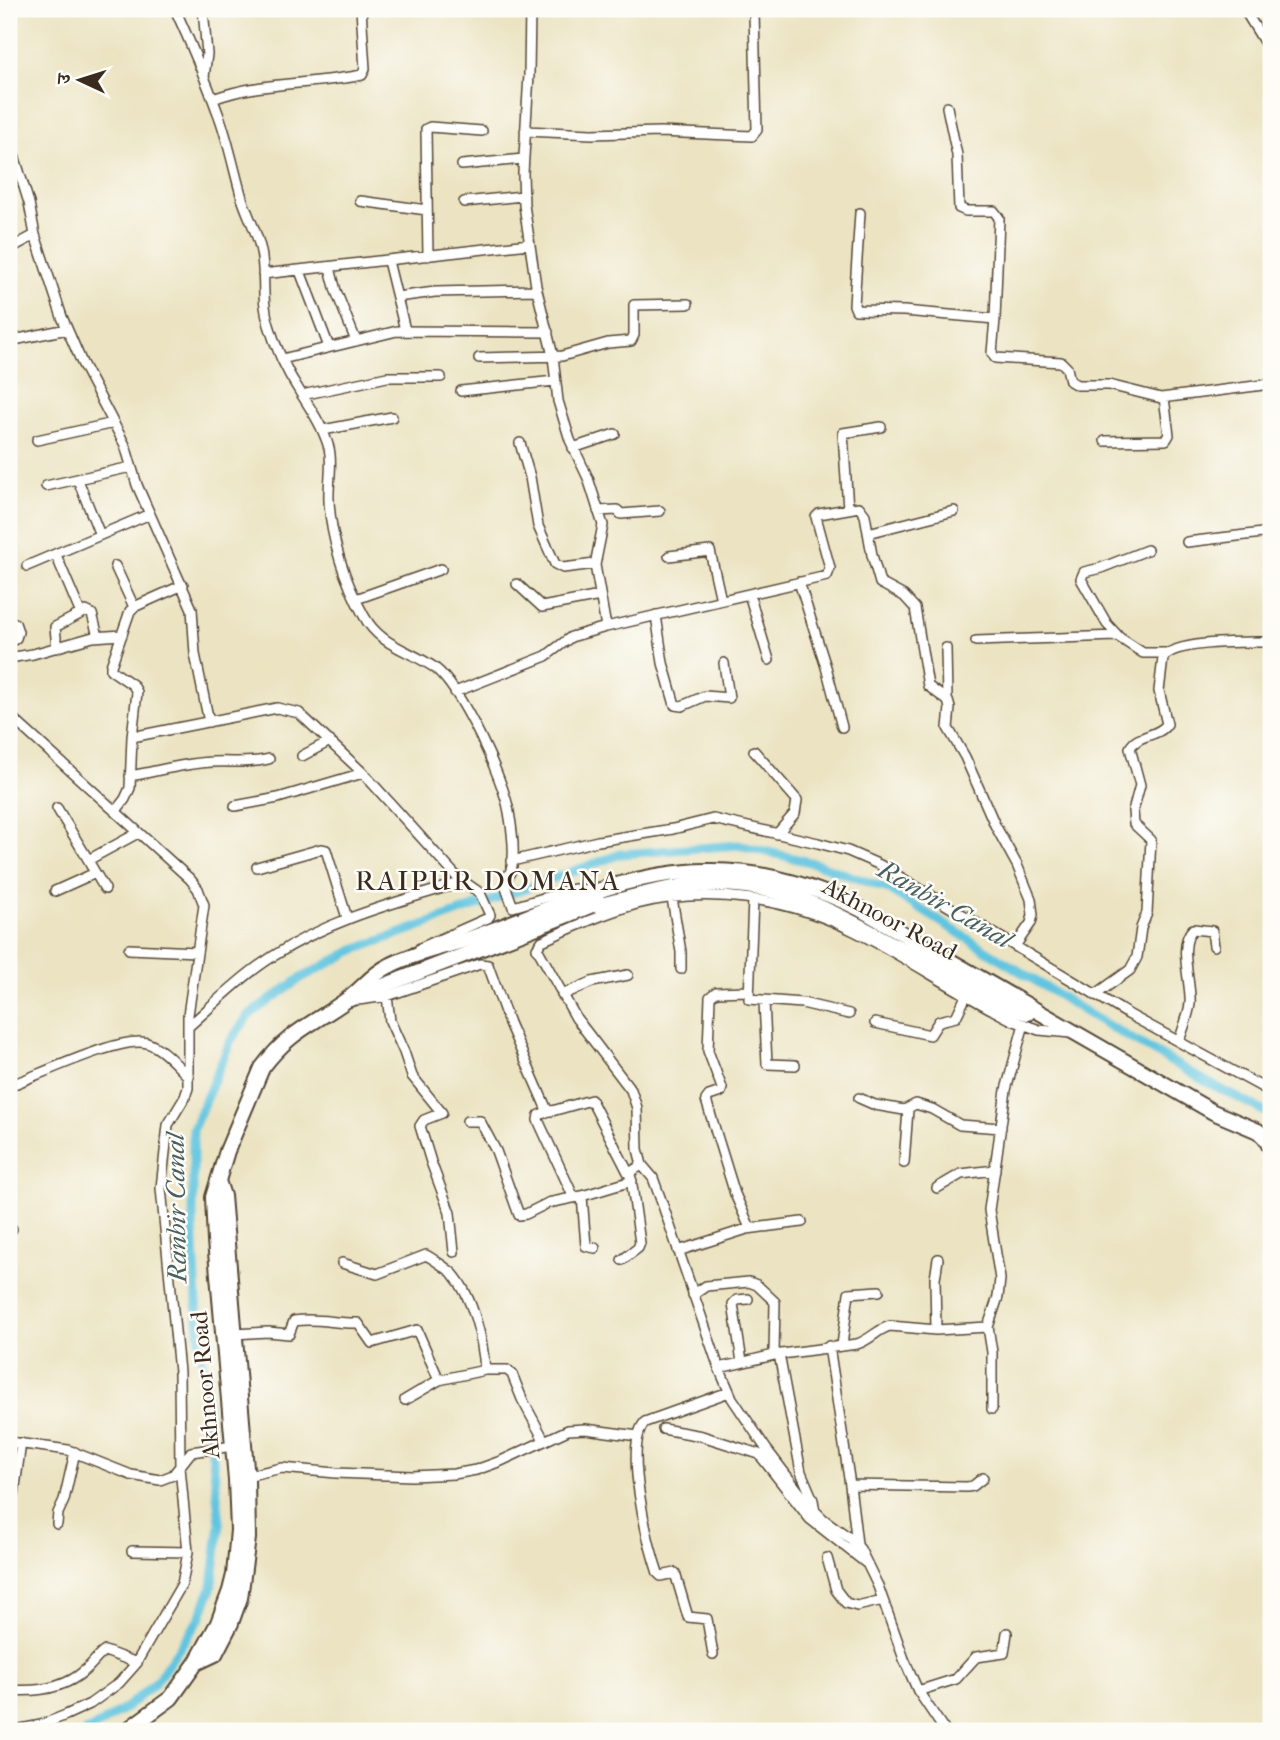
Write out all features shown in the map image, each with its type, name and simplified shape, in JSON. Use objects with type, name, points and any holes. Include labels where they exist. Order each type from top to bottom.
[{"type":"main road","name":"Akhnoor Road","points":[[196,1663],[218,1623],[230,1591],[234,1575],[237,1530],[227,1446],[215,1241],[213,1197],[217,1180],[262,1068],[277,1049],[295,1032],[344,1002],[379,971],[399,961],[658,874],[704,871],[748,873],[793,882],[826,893],[860,909],[1213,1112],[1258,1130],[1271,1149]]},
{"type":"main road","points":[[344,1002],[422,970],[513,938],[596,897]]},
{"type":"main road","points":[[126,1731],[144,1727],[171,1698],[196,1663],[215,1654],[223,1643],[240,1598],[248,1538],[246,1476],[223,1196],[217,1180]]},
{"type":"street","points":[[175,9],[213,99],[242,197],[260,245],[265,312],[282,359],[323,430],[330,452],[328,497],[331,521],[337,548],[356,599],[371,629],[380,638],[436,669],[455,692],[484,745],[507,801],[512,861],[505,887],[511,905],[516,908],[574,888],[596,897]]},
{"type":"street","points":[[203,9],[207,54],[204,78]]},
{"type":"street","points":[[213,99],[245,89],[362,75],[365,69],[361,9]]},
{"type":"street","points":[[530,9],[523,196],[537,290],[553,356],[562,419],[588,478],[603,531],[596,564],[606,627]]},
{"type":"street","points":[[1244,9],[1271,53]]},
{"type":"street","points":[[525,131],[752,136],[757,130],[754,13]]},
{"type":"street","points":[[947,107],[957,155],[959,208],[966,212],[994,211],[999,218],[992,353],[995,358],[1061,362],[1067,368],[1072,384],[1109,385],[1164,398],[1271,384]]},
{"type":"street","points":[[428,256],[426,129],[430,127],[482,131]]},
{"type":"street","points":[[9,139],[29,203],[35,235],[67,329],[125,444],[150,514],[192,609],[195,654],[209,722]]},
{"type":"street","points":[[461,165],[523,159]]},
{"type":"street","points":[[464,202],[523,196]]},
{"type":"street","points":[[360,201],[427,210]]},
{"type":"street","points":[[860,213],[854,305],[856,310],[904,311],[995,320]]},
{"type":"street","points":[[9,249],[35,235]]},
{"type":"street","points":[[263,274],[529,244]]},
{"type":"street","points":[[388,261],[405,330]]},
{"type":"street","points":[[330,268],[356,341]]},
{"type":"street","points":[[300,271],[330,347]]},
{"type":"street","points":[[397,297],[435,292],[537,290]]},
{"type":"street","points":[[480,358],[566,355],[608,343],[631,341],[634,335],[635,304],[688,304]]},
{"type":"street","points":[[9,341],[67,329]]},
{"type":"street","points":[[282,359],[405,330],[548,332]]},
{"type":"street","points":[[302,396],[387,377],[440,377]]},
{"type":"street","points":[[461,391],[555,381]]},
{"type":"street","points":[[1105,441],[1166,440],[1169,435],[1164,398]]},
{"type":"street","points":[[323,430],[392,417]]},
{"type":"street","points":[[37,440],[114,423]]},
{"type":"street","points":[[848,509],[843,433],[881,427]]},
{"type":"street","points":[[573,448],[615,434]]},
{"type":"street","points":[[520,443],[530,477],[538,526],[555,564],[563,568],[596,564]]},
{"type":"street","points":[[46,486],[131,467]]},
{"type":"street","points":[[78,480],[100,535]]},
{"type":"street","points":[[455,692],[546,656],[571,637],[827,576],[830,572],[817,515],[861,508],[865,515],[880,583],[904,596],[915,608],[928,686],[947,699]]},
{"type":"street","points":[[598,511],[617,510],[621,514],[660,511]]},
{"type":"street","points":[[868,533],[954,511]]},
{"type":"street","points":[[27,566],[150,514]]},
{"type":"street","points":[[1187,542],[1271,533]]},
{"type":"street","points":[[1147,550],[1101,569],[1082,573],[1083,583],[1117,636],[1143,653],[1166,653],[1205,644],[1271,642]]},
{"type":"street","points":[[669,556],[710,551],[721,600]]},
{"type":"street","points":[[56,555],[81,614]]},
{"type":"street","points":[[115,566],[134,607]]},
{"type":"street","points":[[356,599],[441,569]]},
{"type":"street","points":[[799,582],[827,667],[842,727]]},
{"type":"street","points":[[517,584],[541,607],[600,596]]},
{"type":"street","points":[[115,812],[128,793],[136,690],[111,668],[130,611],[183,586]]},
{"type":"street","points":[[749,594],[769,660]]},
{"type":"street","points":[[57,648],[55,627],[90,611],[98,636]]},
{"type":"street","points":[[656,615],[661,652],[675,705],[682,706],[705,696],[729,698],[724,663]]},
{"type":"street","points":[[9,643],[16,638],[18,632],[15,623]]},
{"type":"street","points":[[9,658],[98,636],[122,635]]},
{"type":"street","points":[[976,641],[1117,636]]},
{"type":"street","points":[[946,648],[947,699],[950,708],[948,728],[1017,864],[1031,899],[1031,923],[1015,946]]},
{"type":"street","points":[[1095,995],[1130,970],[1134,964],[1141,928],[1147,913],[1151,841],[1134,824],[1133,811],[1140,785],[1130,748],[1135,741],[1161,731],[1167,724],[1159,691],[1161,667],[1166,653]]},
{"type":"street","points":[[132,737],[284,708],[299,713],[363,773],[463,882],[482,895],[490,915],[486,920],[409,953],[399,961]]},
{"type":"street","points":[[9,715],[190,879],[198,888],[204,905],[190,998],[189,1077],[185,1097],[168,1125],[161,1188],[179,1372],[180,1467],[188,1552],[182,1584],[136,1663],[119,1683],[90,1704],[41,1725],[11,1731]]},
{"type":"street","points":[[302,756],[330,741]]},
{"type":"street","points":[[754,751],[797,800],[795,813],[777,834]]},
{"type":"street","points":[[130,776],[205,763],[247,763],[269,759]]},
{"type":"street","points":[[236,806],[278,798],[363,773]]},
{"type":"street","points":[[57,808],[105,889]]},
{"type":"street","points":[[512,861],[713,819],[848,851],[880,865],[1095,995],[1270,1089]]},
{"type":"street","points":[[89,861],[138,833]]},
{"type":"street","points":[[257,867],[325,849],[347,918]]},
{"type":"street","points":[[55,891],[95,873]]},
{"type":"street","points":[[188,1027],[269,958],[322,929],[347,918],[463,882]]},
{"type":"street","points":[[945,1731],[918,1691],[883,1600],[856,1544],[815,1512],[767,1450],[729,1392],[653,1178],[642,1165],[638,1149],[634,1096],[562,995],[538,952],[539,943],[617,910],[672,898],[707,895],[753,900],[806,913],[853,931],[967,996],[1024,1024],[1056,1033],[1074,1033]]},
{"type":"street","points":[[672,898],[681,969]]},
{"type":"street","points":[[753,900],[748,999],[802,1003],[849,1014]]},
{"type":"street","points":[[1179,1041],[1190,1001],[1186,953],[1189,934],[1193,929],[1212,931],[1214,946]]},
{"type":"street","points":[[129,949],[198,952]]},
{"type":"street","points":[[344,1002],[387,996],[480,964],[488,965],[509,1023],[549,1111]]},
{"type":"street","points":[[562,995],[592,982],[628,975]]},
{"type":"street","points":[[747,991],[716,992],[709,998],[708,1051],[722,1088],[706,1100],[735,1194],[750,1228]]},
{"type":"street","points":[[387,996],[390,1021],[412,1076],[442,1112],[424,1119],[420,1126],[450,1213],[454,1252]]},
{"type":"street","points":[[875,1023],[932,1035],[939,1021],[956,1017],[967,996]]},
{"type":"street","points":[[764,1001],[768,1064],[795,1065]]},
{"type":"street","points":[[992,1409],[992,1352],[988,1327],[999,1292],[999,1266],[989,1216],[1009,1077],[1024,1024]]},
{"type":"street","points":[[9,1086],[97,1052],[132,1042],[149,1043],[156,1047],[189,1077]]},
{"type":"street","points":[[859,1098],[875,1105],[908,1110],[916,1104],[936,1111],[960,1125],[1001,1128]]},
{"type":"street","points":[[595,1248],[586,1246],[578,1197],[538,1118],[541,1113],[591,1100],[630,1177],[640,1243],[638,1248],[622,1260]]},
{"type":"street","points":[[904,1163],[908,1110]]},
{"type":"street","points":[[467,1121],[480,1121],[496,1151],[519,1215],[630,1177],[642,1165]]},
{"type":"street","points":[[937,1188],[961,1174],[995,1170]]},
{"type":"street","points":[[678,1251],[750,1228],[802,1222]]},
{"type":"street","points":[[342,1263],[377,1274],[426,1255],[450,1270],[461,1287],[480,1331],[485,1370]]},
{"type":"street","points":[[936,1330],[935,1279],[938,1259]]},
{"type":"street","points":[[693,1295],[706,1286],[746,1282],[757,1285],[775,1302],[776,1354],[801,1472],[815,1512]]},
{"type":"street","points":[[842,1345],[849,1293],[879,1292]]},
{"type":"street","points":[[741,1362],[733,1304],[737,1300],[748,1299]]},
{"type":"street","points":[[234,1334],[289,1334],[294,1321],[313,1320],[359,1323],[372,1343],[417,1330],[439,1380]]},
{"type":"street","points":[[719,1368],[776,1354],[865,1341],[890,1326],[936,1330],[988,1327]]},
{"type":"street","points":[[829,1346],[856,1544]]},
{"type":"street","points":[[405,1400],[439,1380],[495,1368],[510,1371],[544,1440]]},
{"type":"street","points":[[713,1654],[707,1619],[688,1617],[675,1573],[662,1576],[658,1573],[638,1489],[638,1436],[645,1422],[729,1392]]},
{"type":"street","points":[[246,1476],[282,1468],[412,1476],[454,1474],[501,1461],[544,1440],[576,1429],[638,1436]]},
{"type":"street","points":[[663,1429],[702,1436],[759,1454],[810,1519],[867,1563]]},
{"type":"street","points":[[9,1442],[52,1446],[75,1452],[131,1475],[147,1478],[167,1478],[180,1467],[189,1453],[196,1450],[227,1446]]},
{"type":"street","points":[[14,1494],[21,1443]]},
{"type":"street","points":[[57,1524],[75,1452]]},
{"type":"street","points":[[850,1485],[967,1487],[983,1478]]},
{"type":"street","points":[[132,1551],[188,1552]]},
{"type":"street","points":[[827,1558],[836,1590],[846,1603],[857,1606],[883,1600]]},
{"type":"street","points":[[918,1691],[956,1679],[977,1656],[1004,1653],[1007,1633]]},
{"type":"street","points":[[9,1672],[11,1690],[35,1691],[72,1679],[85,1671],[104,1651],[136,1663]]},
{"type":"waterway","name":"Ranbir Canal","points":[[86,1731],[127,1707],[155,1683],[200,1618],[212,1586],[220,1523],[198,1322],[193,1225],[193,1129],[231,1040],[249,1015],[301,978],[354,950],[621,854],[738,845],[814,863],[888,889],[1095,1018],[1271,1115]]},
{"type":"district","name":"RAIPUR DOMANA","points":[[488,880]]}]
